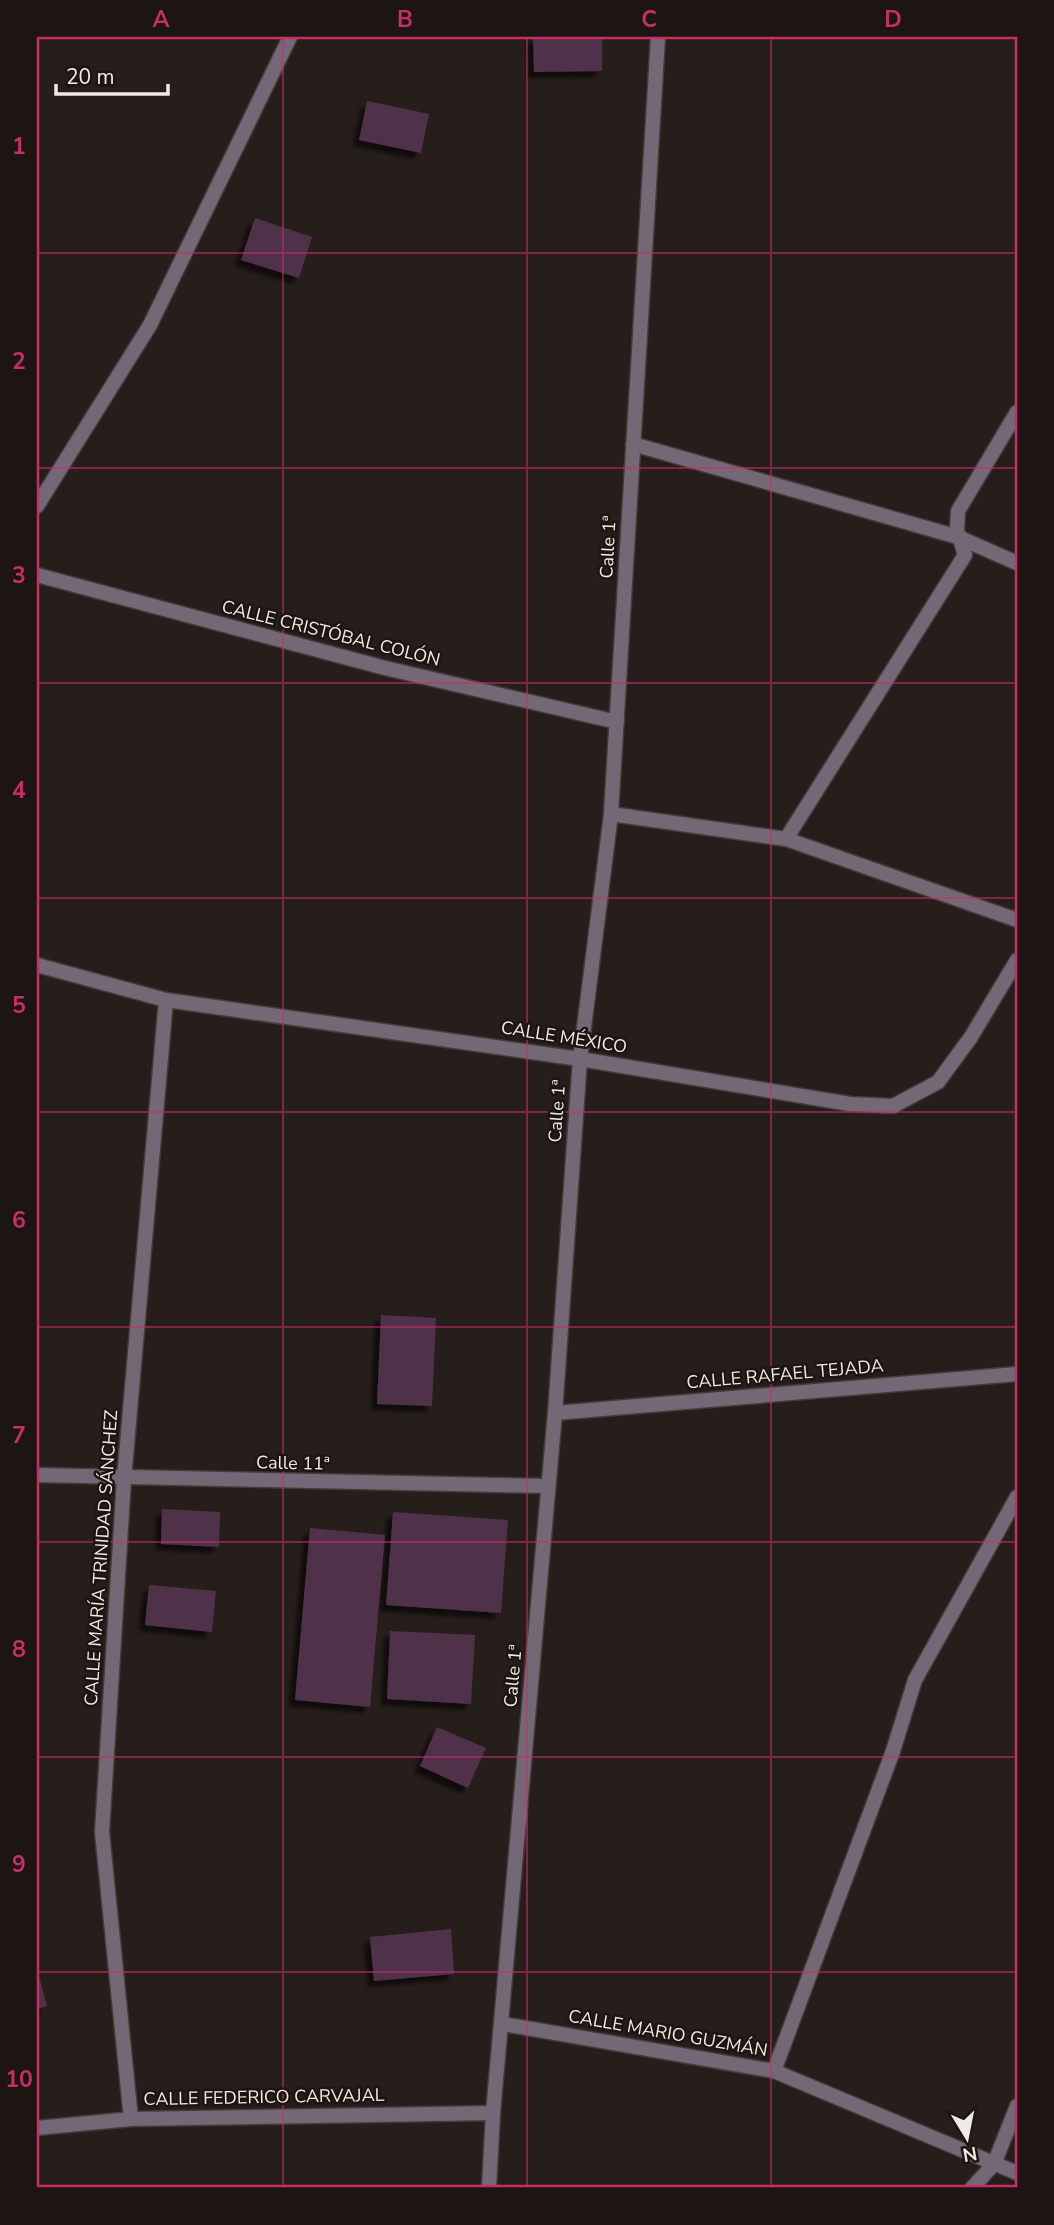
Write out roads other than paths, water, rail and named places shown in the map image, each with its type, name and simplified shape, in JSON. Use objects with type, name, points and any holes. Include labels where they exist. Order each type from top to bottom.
[{"type":"street","points":[[37,506],[150,325],[232,162],[290,37]]},
{"type":"street","name":"Calle 1ª","points":[[489,2188],[493,2113],[503,2024],[555,1413],[580,1059],[611,814],[658,37]]},
{"type":"street","points":[[786,839],[965,555],[958,537],[958,511],[1017,411]]},
{"type":"street","points":[[634,444],[958,537],[1017,564]]},
{"type":"street","name":"CALLE CRISTÓBAL COLÓN","points":[[37,575],[385,668],[617,722]]},
{"type":"street","points":[[611,814],[786,839],[1017,920]]},
{"type":"street","name":"CALLE MÉXICO","points":[[37,965],[166,1000],[580,1059],[850,1104],[893,1106],[937,1082],[971,1037],[1017,960]]},
{"type":"street","name":"CALLE MARÍA TRINIDAD SÁNCHEZ","points":[[131,2119],[102,1832],[124,1479],[166,1000]]},
{"type":"street","name":"CALLE RAFAEL TEJADA","points":[[555,1413],[1017,1374]]},
{"type":"street","name":"Calle 11ª","points":[[37,1475],[124,1479],[548,1486]]},
{"type":"street","points":[[774,2071],[893,1751],[915,1680],[1017,1497]]},
{"type":"street","name":"CALLE MARIO GUZMÁN","points":[[503,2024],[774,2071],[1017,2173]]},
{"type":"street","points":[[972,2188],[994,2164],[1017,2106]]},
{"type":"street","name":"CALLE FEDERICO CARVAJAL","points":[[37,2128],[131,2119],[493,2113]]}]
